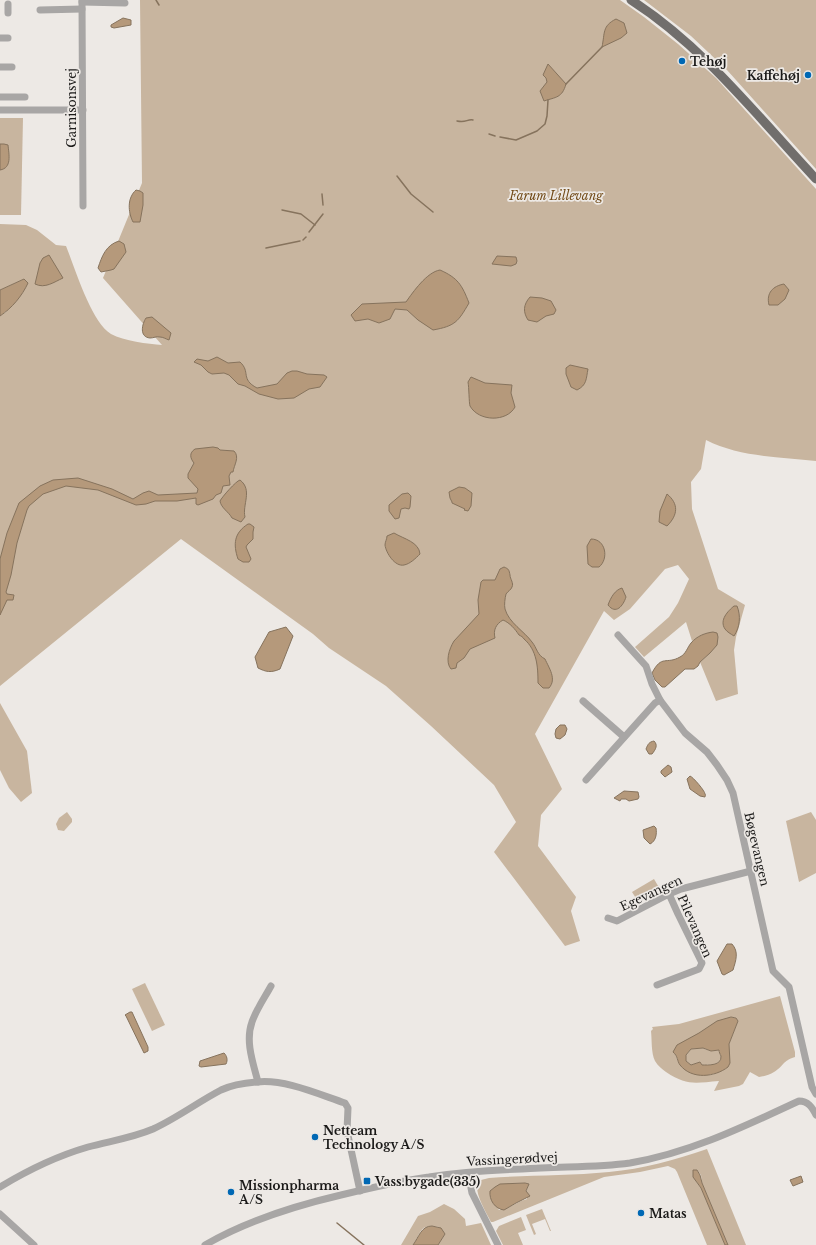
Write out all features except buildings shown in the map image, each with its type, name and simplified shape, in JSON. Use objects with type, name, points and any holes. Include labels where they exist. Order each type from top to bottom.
[{"type":"main road","points":[[631,0],[678,34],[728,82],[816,179]]},
{"type":"street","points":[[40,10],[82,4],[125,3]]},
{"type":"street","name":"Garnisonsvej","points":[[82,4],[83,206]]},
{"type":"street","points":[[0,9],[8,9]]},
{"type":"street","points":[[0,67],[12,67]]},
{"type":"street","points":[[0,97],[25,97]]},
{"type":"street","points":[[0,110],[83,110]]},
{"type":"street","name":"Bøgevangen","points":[[618,635],[646,666],[652,684],[660,700],[685,733],[707,752],[727,780],[733,793],[773,971],[789,987],[812,1087],[816,1095]]},
{"type":"street","points":[[586,780],[655,703],[660,700]]},
{"type":"street","points":[[583,701],[624,737]]},
{"type":"street","name":"Egevangen","points":[[608,918],[617,921],[681,889],[751,871]]},
{"type":"street","name":"Pilevangen","points":[[657,986],[699,970],[702,963],[669,894]]},
{"type":"street","points":[[258,1082],[251,1055],[250,1031],[252,1022],[271,986]]},
{"type":"street","points":[[0,1187],[34,1168],[63,1155],[137,1135],[153,1129],[222,1090],[232,1086],[258,1082],[283,1084],[345,1103],[348,1108],[347,1131],[360,1191]]},
{"type":"street","points":[[816,1095],[809,1104],[813,1108],[816,1115]]},
{"type":"street","name":"Vassingerødvej","points":[[204,1245],[245,1225],[312,1202],[409,1180],[522,1168],[605,1166],[650,1159],[723,1135],[799,1101],[804,1101],[809,1104]]},
{"type":"street","points":[[468,1173],[472,1193],[498,1245]]},
{"type":"street","points":[[0,1214],[34,1245]]},
{"type":"green space","name":"Farum Lillevang","points":[[140,0],[620,0],[678,44],[716,78],[816,189],[816,461],[746,453],[719,446],[706,440],[701,469],[691,482],[692,509],[718,589],[745,605],[734,650],[738,694],[716,701],[700,662],[710,653],[706,633],[692,641],[686,622],[644,657],[635,647],[669,617],[678,603],[689,579],[678,565],[665,569],[630,609],[614,620],[604,611],[535,734],[562,789],[541,815],[538,846],[576,897],[571,911],[580,941],[565,946],[494,852],[516,822],[494,785],[386,686],[329,648],[313,634],[181,539],[0,686],[0,316],[6,312],[24,279],[0,290],[0,224],[26,225],[37,230],[56,245],[66,246],[90,307],[104,328],[111,334],[122,339],[162,345],[103,278],[142,183]]},
{"type":"green space","points":[[644,0],[816,0],[816,169],[727,70],[691,36]]},
{"type":"green space","points":[[0,118],[23,118],[21,215],[0,215]]},
{"type":"green space","points":[[0,703],[27,751],[32,793],[21,802],[9,788],[0,770]]},
{"type":"green space","points":[[67,812],[72,819],[72,822],[64,831],[58,830],[56,824],[59,818]]},
{"type":"green space","points":[[811,812],[816,820],[816,873],[799,882],[786,821]]},
{"type":"green space","points":[[654,879],[661,891],[639,903],[632,892]]},
{"type":"green space","points":[[145,983],[165,1025],[152,1031],[132,989]]},
{"type":"green space","points":[[780,996],[795,1057],[785,1062],[771,1074],[759,1077],[750,1072],[743,1084],[714,1091],[719,1081],[697,1083],[686,1082],[666,1072],[655,1061],[652,1046],[652,1027],[679,1024]],"holes":[[[731,1017],[735,1017],[738,1021],[729,1044],[729,1065],[712,1075],[701,1075],[682,1067],[675,1054],[708,1027]]]},
{"type":"green space","points":[[703,1048],[707,1050],[719,1050],[721,1056],[720,1061],[711,1065],[702,1065],[700,1062],[691,1065],[686,1061],[685,1057],[691,1049]]},
{"type":"green space","points":[[707,1149],[746,1245],[728,1245],[702,1183],[701,1175],[697,1170],[693,1170],[697,1183],[701,1188],[725,1245],[707,1245],[677,1172],[675,1169],[668,1166],[604,1177],[493,1222],[491,1222],[483,1207],[478,1192],[477,1181],[489,1178],[622,1171],[659,1164]],"holes":[[[509,1184],[529,1184],[526,1192],[527,1199],[506,1209],[499,1210],[491,1199],[490,1191]]]},
{"type":"green space","points":[[444,1204],[454,1209],[465,1219],[466,1226],[481,1223],[491,1245],[438,1245],[445,1234],[439,1227],[431,1226],[424,1228],[420,1232],[413,1245],[401,1245],[418,1216],[430,1212]]},
{"type":"green space","points":[[542,1209],[551,1231],[545,1219],[532,1224],[536,1234],[534,1235],[526,1215]]},
{"type":"green space","points":[[521,1217],[526,1230],[518,1233],[523,1245],[503,1245],[496,1231],[499,1226]]},
{"type":"shaded area","points":[[123,18],[131,20],[131,25],[114,28],[111,27],[111,25]]},
{"type":"shaded area","points":[[616,19],[624,23],[627,33],[621,38],[602,47],[606,27]]},
{"type":"shaded area","points":[[548,64],[566,84],[563,92],[555,98],[544,101],[540,91],[547,82],[543,75]]},
{"type":"shaded area","points":[[0,144],[8,145],[9,160],[6,167],[0,170]]},
{"type":"shaded area","points":[[136,190],[143,193],[143,205],[140,222],[133,222],[129,210],[131,197]]},
{"type":"shaded area","points":[[119,241],[124,244],[126,252],[114,269],[101,272],[98,268],[105,252],[111,245]]},
{"type":"shaded area","points":[[49,255],[63,278],[42,286],[35,284],[40,263],[43,258]]},
{"type":"shaded area","points":[[497,256],[516,257],[516,264],[511,266],[492,264]]},
{"type":"shaded area","points":[[440,270],[451,276],[459,283],[469,303],[459,319],[451,325],[433,330],[418,320],[407,310],[395,309],[390,319],[379,323],[368,319],[355,321],[351,315],[362,304],[406,302],[425,278]]},
{"type":"shaded area","points":[[24,279],[28,283],[23,293],[13,305],[0,316],[0,290]]},
{"type":"shaded area","points":[[784,284],[789,290],[785,299],[778,305],[769,305],[768,301],[771,291],[777,286]]},
{"type":"shaded area","points":[[530,297],[542,298],[551,301],[556,310],[554,314],[546,316],[537,322],[528,320],[524,308]]},
{"type":"shaded area","points":[[152,317],[171,333],[169,340],[162,337],[150,338],[144,335],[142,330],[146,318]]},
{"type":"shaded area","points":[[217,357],[228,363],[240,362],[245,369],[249,382],[257,388],[277,384],[287,373],[292,371],[324,375],[327,377],[320,387],[309,389],[294,398],[278,399],[259,394],[245,386],[238,384],[229,375],[224,373],[212,374],[201,365],[194,362],[197,359],[208,361]]},
{"type":"shaded area","points":[[570,365],[588,369],[583,386],[577,390],[571,387],[566,374],[566,368]]},
{"type":"shaded area","points":[[471,377],[485,383],[512,385],[511,393],[515,407],[506,415],[493,418],[480,415],[474,411],[470,406],[468,382]]},
{"type":"shaded area","points":[[213,447],[220,450],[234,451],[237,458],[233,472],[231,472],[229,476],[230,485],[223,486],[221,493],[216,495],[213,499],[198,505],[196,504],[196,498],[177,501],[155,501],[136,505],[98,490],[66,486],[43,494],[29,506],[27,510],[17,543],[6,592],[7,594],[14,595],[13,600],[7,600],[0,615],[0,559],[7,533],[19,503],[40,486],[53,480],[78,478],[112,489],[133,499],[149,491],[158,495],[197,493],[198,489],[188,478],[188,474],[194,463],[191,454],[195,449]]},
{"type":"shaded area","points":[[240,480],[244,484],[247,493],[244,512],[245,517],[241,522],[232,518],[222,506],[220,501],[229,489]]},
{"type":"shaded area","points":[[459,487],[465,488],[472,493],[471,506],[468,511],[452,503],[450,498],[449,492]]},
{"type":"shaded area","points":[[408,493],[411,496],[409,509],[401,509],[399,518],[395,519],[389,511],[389,505],[402,494]]},
{"type":"shaded area","points":[[667,494],[674,502],[676,510],[671,522],[667,526],[659,522],[660,511]]},
{"type":"shaded area","points":[[248,524],[254,527],[253,539],[246,547],[251,559],[249,562],[243,562],[238,559],[235,544],[237,535],[243,527]]},
{"type":"shaded area","points":[[394,533],[417,546],[420,554],[413,561],[404,565],[397,564],[389,555],[385,544],[387,536]]},
{"type":"shaded area","points":[[591,539],[600,542],[603,546],[605,555],[602,564],[599,567],[592,567],[588,564],[587,546]]},
{"type":"shaded area","points":[[504,567],[508,569],[513,584],[512,588],[506,594],[505,609],[510,619],[529,638],[545,659],[552,677],[549,688],[543,688],[538,683],[536,659],[532,648],[512,626],[503,620],[499,623],[494,632],[495,638],[470,649],[464,658],[457,663],[456,668],[451,669],[449,666],[448,655],[454,641],[479,614],[478,600],[481,582],[483,580],[495,580],[500,569]]},
{"type":"shaded area","points":[[622,588],[626,597],[623,603],[619,608],[611,608],[608,605],[610,599],[617,590]]},
{"type":"shaded area","points":[[734,606],[737,606],[739,625],[734,636],[726,630],[723,626],[723,622],[727,613]]},
{"type":"shaded area","points":[[286,627],[293,636],[280,669],[269,672],[258,668],[255,657],[269,632]]},
{"type":"shaded area","points":[[713,632],[717,633],[717,645],[700,662],[698,666],[694,669],[685,669],[665,687],[662,687],[655,680],[652,673],[659,664],[680,657],[696,638]]},
{"type":"shaded area","points":[[560,725],[565,725],[567,729],[565,735],[560,739],[556,738],[555,734],[556,729]]},
{"type":"shaded area","points":[[654,741],[656,744],[655,749],[652,754],[649,754],[646,749],[651,742]]},
{"type":"shaded area","points":[[668,765],[671,767],[672,772],[665,777],[661,771]]},
{"type":"shaded area","points":[[690,776],[703,790],[705,797],[700,796],[690,789],[687,779]]},
{"type":"shaded area","points":[[624,791],[638,792],[639,797],[638,799],[629,801],[626,799],[621,799],[620,801],[614,798]]},
{"type":"shaded area","points":[[654,826],[656,828],[656,835],[654,841],[650,844],[644,838],[643,830]]},
{"type":"shaded area","points":[[727,944],[732,944],[736,950],[736,956],[733,970],[724,975],[722,974],[717,961]]},
{"type":"shaded area","points":[[132,1012],[148,1047],[148,1051],[144,1053],[125,1015]]},
{"type":"shaded area","points":[[731,1017],[736,1018],[738,1021],[729,1044],[730,1063],[728,1067],[710,1075],[697,1075],[685,1070],[680,1065],[676,1055],[673,1052],[677,1045],[717,1021]],"holes":[[[703,1048],[711,1051],[719,1050],[721,1056],[719,1062],[711,1065],[702,1065],[700,1062],[691,1065],[686,1061],[686,1055],[691,1049]]]},
{"type":"shaded area","points":[[224,1053],[227,1058],[226,1064],[199,1066],[200,1061]]},
{"type":"shaded area","points":[[693,1170],[697,1170],[700,1175],[728,1245],[725,1245],[701,1188],[693,1177]]},
{"type":"shaded area","points":[[801,1176],[803,1182],[793,1186],[790,1180]]},
{"type":"shaded area","points":[[500,1184],[529,1184],[526,1191],[530,1196],[504,1210],[493,1204],[490,1198],[490,1191],[495,1187]]},
{"type":"shaded area","points":[[432,1226],[441,1228],[445,1234],[438,1245],[413,1245],[425,1228]]},
{"type":"waterway","points":[[156,0],[159,5]]},
{"type":"waterway","points":[[566,84],[602,47]]},
{"type":"waterway","points":[[500,137],[516,140],[537,131],[545,124],[548,100]]},
{"type":"waterway","points":[[457,121],[462,122],[473,120]]},
{"type":"waterway","points":[[489,134],[495,136]]},
{"type":"waterway","points":[[397,176],[411,194],[433,212]]},
{"type":"waterway","points":[[322,194],[323,205]]},
{"type":"waterway","points":[[282,210],[301,214],[315,225]]},
{"type":"waterway","points":[[309,232],[323,214]]},
{"type":"waterway","points":[[303,240],[306,237]]},
{"type":"waterway","points":[[266,248],[300,241]]},
{"type":"waterway","points":[[337,1223],[364,1245]]},
{"type":"place","name":"Tehøj","points":[[682,61]]},
{"type":"place","name":"Kaffehøj","points":[[808,75]]},
{"type":"place","name":"Netteam Technology A/S","points":[[315,1137]]},
{"type":"place","name":"Vass.bygade(335)","points":[[367,1181]]},
{"type":"place","name":"Missionpharma A/S","points":[[231,1192]]},
{"type":"place","name":"Matas","points":[[641,1213]]}]
